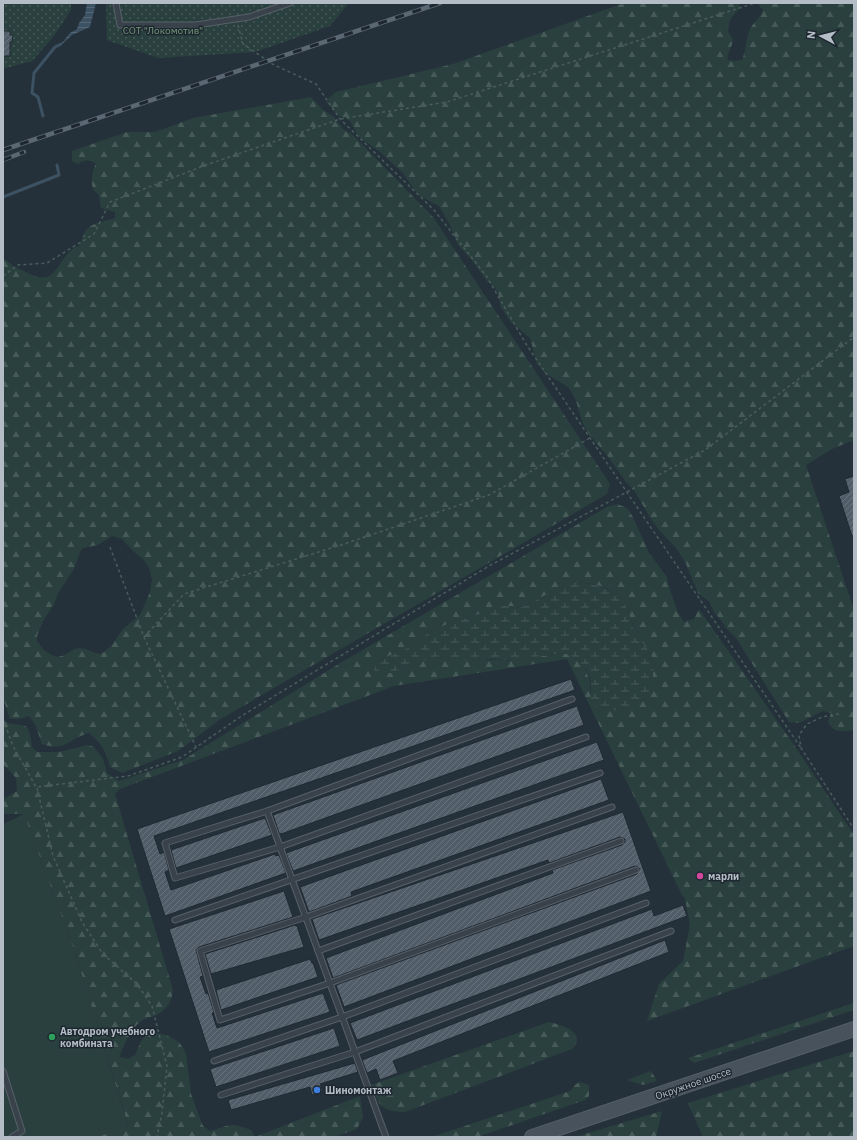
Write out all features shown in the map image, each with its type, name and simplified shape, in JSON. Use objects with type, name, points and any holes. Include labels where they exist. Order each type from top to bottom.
[{"type":"main road","name":"Окружное шоссе","points":[[532,1137],[854,1029]]},
{"type":"lane","points":[[116,3],[120,25],[196,25],[249,17],[290,3]]},
{"type":"lane","points":[[572,699],[267,810],[165,843],[175,878],[280,847],[586,737]]},
{"type":"lane","points":[[175,920],[600,773]]},
{"type":"lane","points":[[612,807],[306,917],[200,951],[220,1020],[330,983],[636,870]]},
{"type":"lane","points":[[267,810],[386,1137]]},
{"type":"lane","points":[[318,952],[621,841]]},
{"type":"lane","points":[[214,1061],[342,1017],[646,903]]},
{"type":"lane","points":[[220,1095],[355,1052],[671,931]]},
{"type":"lane","points":[[3,1071],[22,1131],[12,1137]]},
{"type":"path","points":[[3,276],[18,265],[47,263],[94,234],[110,202],[206,165],[340,118],[447,102],[754,3]]},
{"type":"path","points":[[236,19],[242,44],[274,65],[316,84],[340,118],[434,210],[487,277],[526,344],[801,748],[854,829]]},
{"type":"path","points":[[36,787],[128,776],[182,757],[243,715],[489,566],[626,491],[705,450],[854,337]]},
{"type":"path","points":[[144,637],[184,594],[340,545],[489,495],[590,438]]},
{"type":"path","points":[[110,547],[144,637],[196,747]]},
{"type":"path","points":[[801,748],[799,735],[807,724],[822,716],[839,714]]},
{"type":"path","points":[[3,719],[13,746],[36,787],[53,856],[82,922],[103,954],[137,984],[152,1006],[167,1066],[162,1113],[157,1137]]},
{"type":"green space","points":[[3,3],[71,3],[71,10],[54,36],[32,61],[3,69]]},
{"type":"green space","name":"СОТ \"Локомотив\"","points":[[106,3],[349,3],[330,26],[255,52],[158,58],[107,40]]},
{"type":"green space","points":[[624,3],[739,3],[740,8],[732,17],[728,26],[729,34],[733,40],[728,53],[728,60],[735,61],[742,60],[749,31],[762,13],[763,10],[757,3],[854,3],[854,440],[832,449],[806,465],[854,610],[854,730],[836,730],[830,726],[828,722],[831,713],[823,711],[799,723],[789,722],[736,638],[725,627],[714,612],[710,602],[698,593],[686,564],[677,549],[660,531],[634,490],[626,482],[609,458],[588,433],[583,424],[576,401],[571,391],[568,387],[545,373],[537,364],[530,338],[510,321],[501,307],[498,293],[494,286],[487,281],[471,259],[458,245],[450,225],[439,206],[418,195],[403,173],[379,151],[359,137],[350,121],[338,115],[327,103],[328,99],[336,92],[453,64]]},
{"type":"green space","points":[[311,97],[323,110],[334,117],[343,129],[354,136],[433,217],[610,484],[607,494],[219,720],[178,751],[122,773],[110,767],[103,748],[89,733],[62,746],[42,744],[35,724],[29,716],[19,719],[10,719],[3,698],[3,258],[13,266],[32,275],[48,277],[58,268],[72,250],[79,246],[86,230],[89,227],[115,218],[115,212],[101,208],[99,195],[93,187],[92,177],[96,163],[87,160],[78,164],[72,161],[72,151],[127,132],[155,132],[193,118]],"holes":[[[112,536],[122,539],[144,560],[150,570],[152,580],[150,592],[140,615],[123,629],[112,645],[100,654],[80,648],[57,657],[44,650],[37,641],[37,636],[43,621],[54,604],[58,593],[74,569],[80,552],[83,548],[98,545]]]},
{"type":"green space","points":[[617,504],[627,508],[633,517],[649,553],[667,577],[678,613],[684,622],[694,619],[699,609],[794,745],[854,835],[854,946],[647,1021],[659,984],[683,961],[690,925],[685,899],[567,659],[394,686],[120,789],[115,794],[173,990],[171,999],[163,1011],[156,1016],[142,1020],[137,1025],[125,1043],[120,1057],[128,1059],[135,1055],[141,1041],[146,1035],[152,1032],[166,1035],[179,1042],[186,1053],[191,1094],[203,1126],[210,1131],[232,1125],[251,1130],[255,1137],[98,1137],[128,1125],[74,949],[24,814],[3,814],[3,799],[17,791],[16,778],[3,764],[3,720],[8,723],[27,727],[30,734],[32,747],[37,752],[59,752],[88,745],[94,747],[103,759],[107,773],[119,781],[183,760],[342,662],[607,507]],"holes":[[[570,582],[601,586],[615,594],[626,609],[638,640],[644,644],[652,657],[644,700],[617,710],[590,693],[589,680],[584,668],[575,658],[563,653],[515,661],[432,657],[412,666],[389,673],[376,662],[416,644],[428,633],[452,622],[505,606],[523,607]]]},
{"type":"green space","points":[[570,582],[586,583],[602,587],[615,594],[626,607],[636,637],[648,649],[653,661],[651,687],[647,696],[633,707],[611,710],[597,707],[591,703],[591,684],[588,673],[582,664],[577,660],[563,653],[515,661],[432,657],[412,666],[389,673],[374,671],[376,662],[416,644],[428,633],[452,622],[478,615],[494,606],[523,607]]},
{"type":"green space","name":"Автодром учебного комбината","points":[[24,814],[74,949],[128,1126],[98,1137],[3,1137],[3,824]]},
{"type":"green space","points":[[854,1003],[854,1010],[694,1063],[688,1058]]},
{"type":"green space","points":[[549,1022],[566,1027],[575,1034],[577,1038],[576,1043],[572,1049],[405,1112],[391,1111],[382,1106],[377,1100],[371,1085]]},
{"type":"green space","points":[[854,1051],[854,1136],[703,1137],[688,1103]]},
{"type":"green space","points":[[651,1071],[657,1081],[643,1085],[627,1080]]},
{"type":"green space","points":[[580,1082],[589,1085],[589,1096],[585,1100],[477,1137],[432,1137],[570,1091]]},
{"type":"green space","points":[[360,1096],[363,1117],[357,1129],[334,1137],[255,1137]]},
{"type":"green space","points":[[662,1111],[656,1137],[575,1137]]},
{"type":"water","points":[[87,3],[96,3],[90,27],[72,35],[58,48],[70,33],[77,29],[79,23],[85,15]]},
{"type":"building","points":[[3,31],[10,31],[10,35],[13,35],[12,42],[10,42],[10,56],[3,56]]},
{"type":"building","points":[[854,476],[854,536],[852,536],[839,496],[849,492],[845,479]]},
{"type":"building","points":[[571,679],[575,690],[154,836],[160,854],[164,852],[169,870],[165,872],[171,890],[275,854],[276,856],[279,855],[286,873],[165,916],[137,829]]},
{"type":"building","points":[[577,706],[584,725],[281,834],[279,833],[273,815]]},
{"type":"building","points":[[597,742],[604,760],[293,871],[286,853]]},
{"type":"building","points":[[601,779],[609,800],[351,892],[352,896],[309,912],[300,887]]},
{"type":"building","points":[[623,812],[651,891],[344,1007],[336,985],[637,874],[640,869],[635,866],[333,978],[326,958],[553,873],[552,870],[622,845],[625,842],[625,839],[620,837],[549,863],[548,860],[319,940],[312,919]]},
{"type":"building","points":[[265,818],[272,835],[176,868],[171,850]]},
{"type":"building","points":[[284,891],[293,917],[199,947],[196,950],[203,976],[200,977],[206,994],[208,993],[217,1028],[323,993],[330,1012],[209,1052],[169,929]]},
{"type":"building","points":[[683,905],[687,916],[357,1040],[350,1023],[652,909],[654,916]]},
{"type":"building","points":[[295,925],[297,926],[304,947],[211,974],[205,954]]},
{"type":"building","points":[[665,940],[669,952],[393,1061],[398,1073],[380,1080],[376,1069],[367,1073],[362,1060]]},
{"type":"building","points":[[310,959],[318,977],[221,1010],[216,990]]},
{"type":"building","points":[[334,1028],[340,1046],[216,1087],[210,1069]]},
{"type":"building","points":[[355,1063],[358,1072],[320,1084],[323,1091],[312,1095],[310,1087],[231,1110],[228,1100]]},
{"type":"waterway","points":[[43,116],[38,97],[32,93],[34,73],[55,47],[61,44]]},
{"type":"waterway","points":[[3,197],[59,175],[57,165]]},
{"type":"railway","points":[[3,150],[440,3]]},
{"type":"railway","points":[[3,160],[24,152]]},
{"type":"place","name":"марли","points":[[700,876]]},
{"type":"place","name":"Автодром учебного комбината","points":[[52,1037]]},
{"type":"place","name":"Шиномонтаж","points":[[317,1090]]}]
